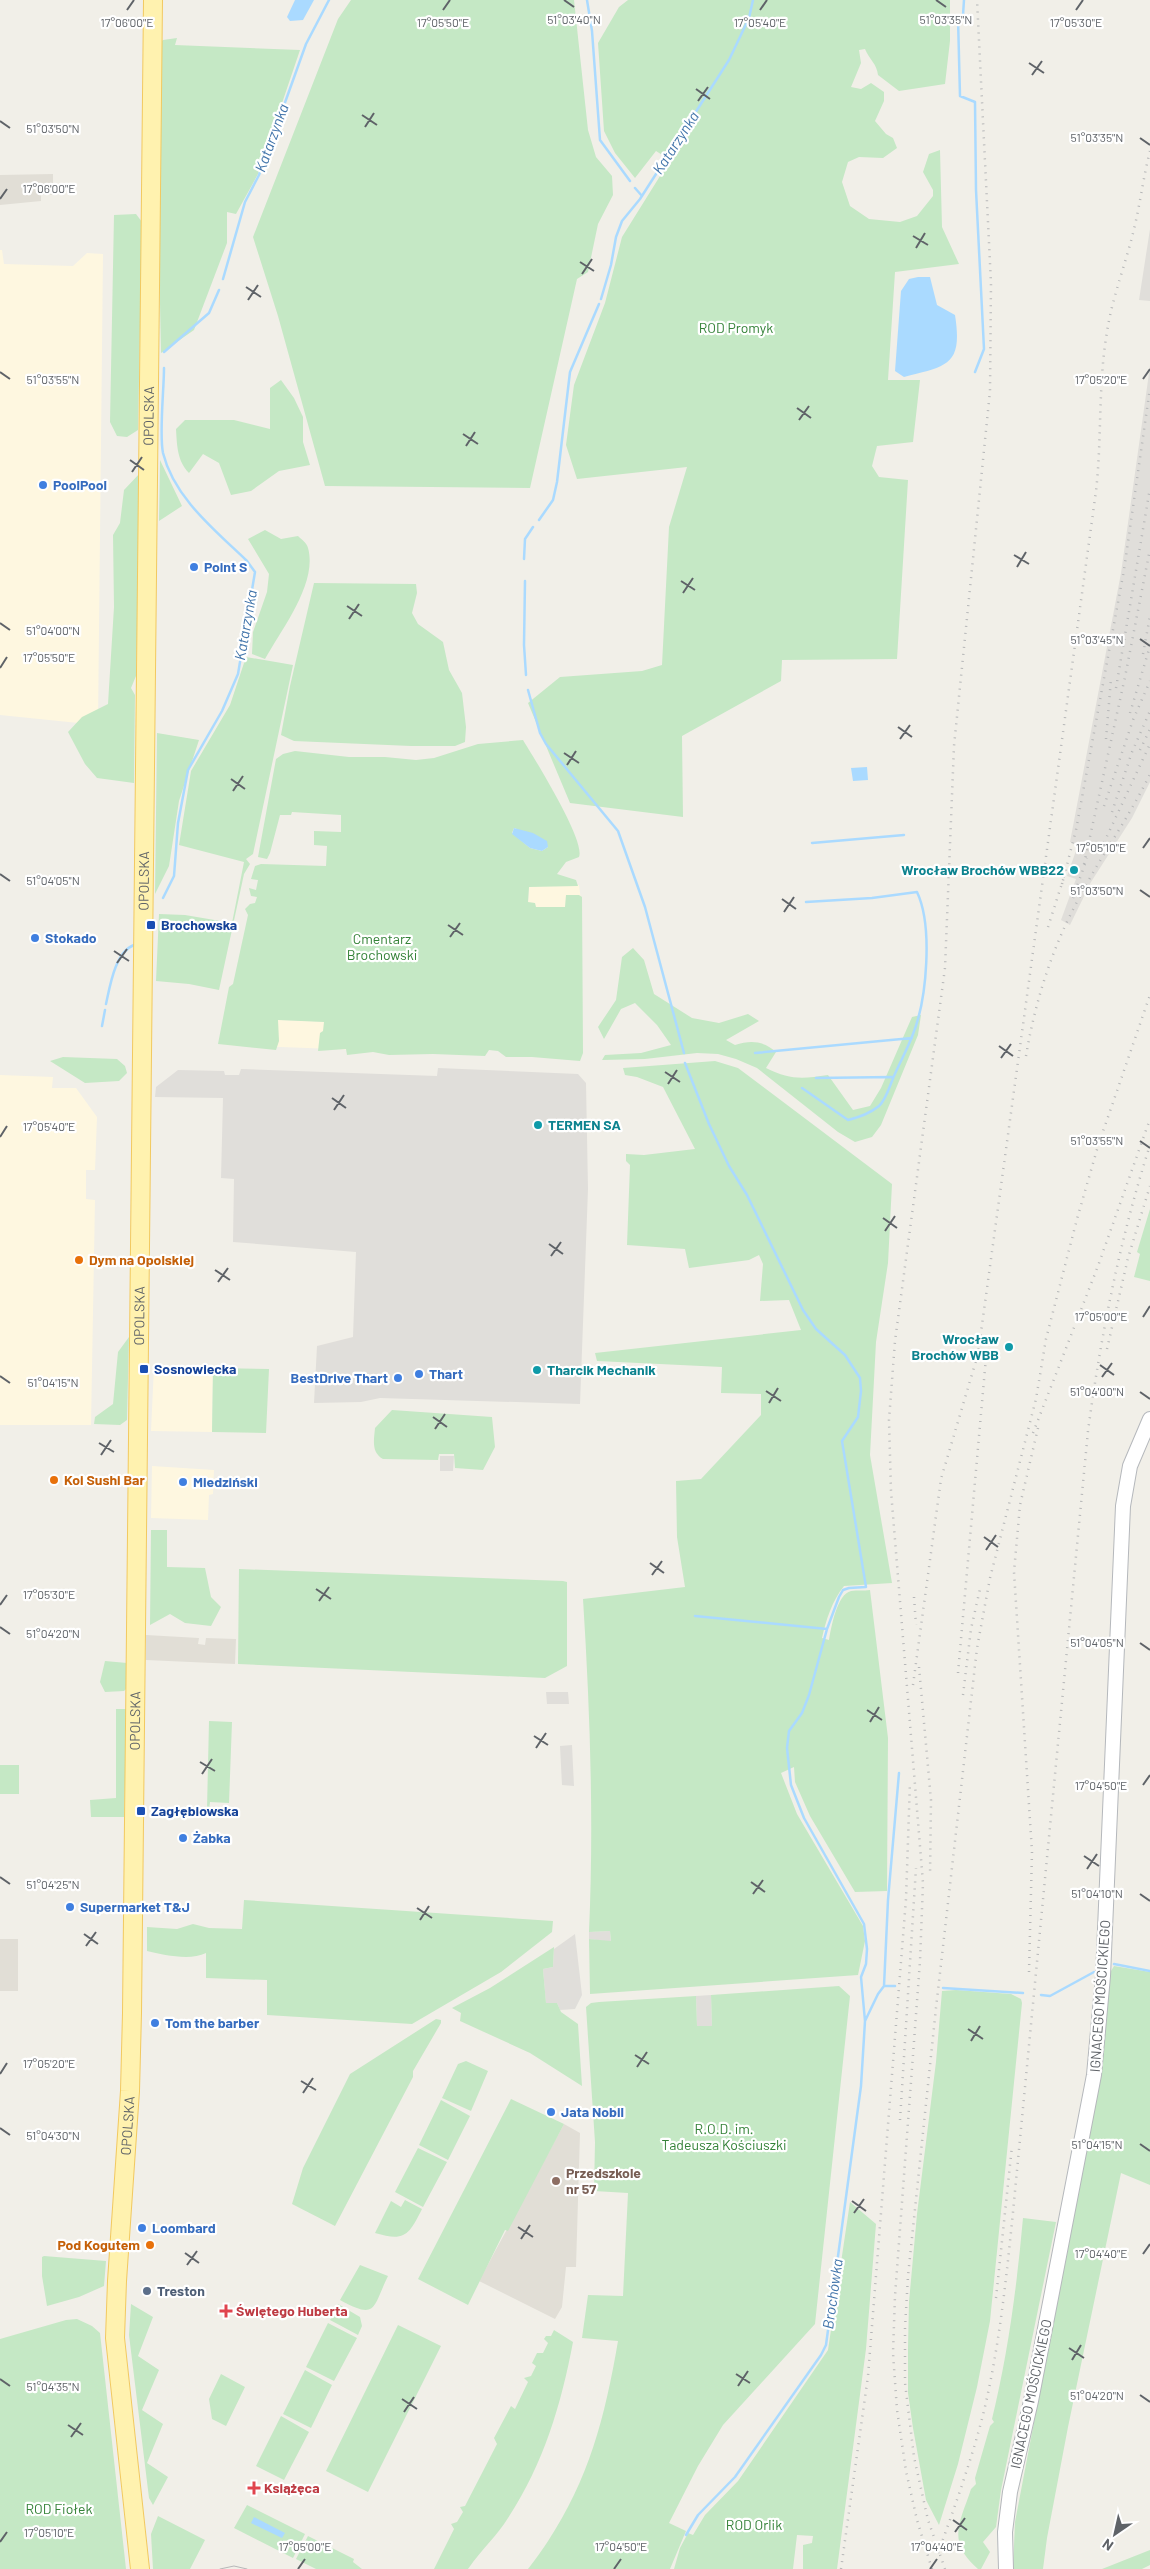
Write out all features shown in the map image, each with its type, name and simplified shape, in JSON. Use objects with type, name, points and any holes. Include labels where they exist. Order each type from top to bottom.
[{"type":"main road","name":"OPOLSKA","points":[[140,2569],[115,2324],[132,2038],[152,0]]},
{"type":"street","name":"IGNACEGO MOŚCICKIEGO","points":[[1006,2569],[1005,2532],[1010,2492],[1031,2401],[1094,2075],[1103,1976],[1123,1506],[1130,1466],[1150,1419]]},
{"type":"shaded area","points":[[53,174],[53,195],[41,194],[41,201],[0,205],[0,175]]},
{"type":"shaded area","points":[[1150,229],[1150,301],[1139,300]]},
{"type":"shaded area","points":[[0,250],[2,250],[4,264],[73,266],[87,253],[103,254],[98,725],[0,715]]},
{"type":"shaded area","points":[[1150,366],[1150,782],[1132,818],[1091,882],[1070,925],[1061,920],[1076,879],[1067,876],[1078,845],[1070,842],[1121,573]]},
{"type":"shaded area","points":[[529,884],[579,885],[582,908],[528,907]]},
{"type":"shaded area","points":[[228,1018],[441,1026],[440,1053],[226,1045],[223,1040]]},
{"type":"shaded area","points":[[438,1068],[578,1074],[586,1083],[588,1189],[580,1404],[380,1398],[361,1402],[314,1403],[317,1346],[353,1337],[356,1252],[233,1242],[234,1179],[221,1178],[223,1098],[155,1097],[156,1087],[178,1070],[224,1071],[225,1075],[239,1075],[241,1069],[437,1076]]},
{"type":"shaded area","points":[[0,1075],[53,1077],[52,1088],[76,1088],[97,1117],[95,1170],[86,1170],[86,1199],[95,1200],[91,1425],[0,1425]]},
{"type":"shaded area","points":[[154,1366],[213,1368],[212,1432],[151,1431]]},
{"type":"shaded area","points":[[440,1456],[454,1456],[453,1471],[440,1471]]},
{"type":"shaded area","name":"Miedziński","points":[[152,1466],[214,1470],[213,1494],[209,1495],[208,1520],[151,1518]]},
{"type":"shaded area","points":[[146,1635],[199,1638],[198,1644],[205,1645],[206,1638],[236,1639],[235,1664],[146,1660]]},
{"type":"shaded area","points":[[546,1692],[568,1692],[569,1704],[547,1704]]},
{"type":"shaded area","points":[[572,1745],[574,1786],[562,1785],[560,1746]]},
{"type":"shaded area","points":[[610,1931],[611,1942],[589,1939],[589,1932]]},
{"type":"shaded area","points":[[575,1934],[582,1995],[575,2009],[560,2010],[557,2003],[546,2004],[543,1969],[553,1967],[554,1949]]},
{"type":"shaded area","points":[[0,1939],[18,1939],[18,1991],[0,1991]]},
{"type":"shaded area","points":[[711,1995],[712,2026],[697,2026],[696,1996]]},
{"type":"shaded area","name":"Przedszkole nr 57","points":[[564,2124],[580,2133],[576,2267],[566,2267],[562,2307],[555,2319],[479,2281]]},
{"type":"green space","points":[[351,0],[574,0],[588,130],[596,157],[612,176],[613,195],[598,224],[588,272],[577,279],[530,488],[325,486],[278,316],[253,237],[338,19]]},
{"type":"green space","name":"ROD Promyk","points":[[628,0],[950,0],[950,41],[945,84],[899,91],[878,75],[865,49],[859,50],[861,63],[851,87],[861,89],[871,83],[884,92],[884,101],[875,121],[886,134],[893,138],[897,148],[883,158],[859,157],[848,162],[842,182],[850,206],[869,219],[900,222],[917,216],[933,196],[933,190],[923,172],[929,154],[940,150],[942,227],[959,264],[895,272],[888,380],[920,380],[913,442],[877,446],[872,466],[879,477],[908,480],[897,659],[782,660],[781,681],[682,736],[683,817],[570,803],[528,703],[560,677],[642,671],[662,665],[669,527],[687,467],[577,479],[566,445],[574,385],[605,303],[622,237],[670,160],[656,151],[635,178],[615,153],[604,131],[598,43],[619,7]]},
{"type":"green space","points":[[177,38],[175,45],[300,50],[258,174],[236,214],[227,212],[227,243],[194,330],[161,353],[158,204],[159,44],[163,40]]},
{"type":"green space","points":[[136,214],[142,222],[138,430],[127,437],[117,436],[110,422],[114,215]]},
{"type":"green space","points":[[281,380],[294,398],[303,417],[303,442],[310,465],[279,471],[251,491],[231,495],[219,463],[203,454],[189,473],[180,458],[176,429],[185,420],[234,420],[270,429],[270,388]]},
{"type":"green space","points":[[160,460],[182,506],[159,521]]},
{"type":"green space","points":[[141,472],[136,676],[131,688],[135,695],[134,783],[97,778],[85,764],[68,732],[82,717],[108,704],[114,607],[113,535],[120,523],[124,490]]},
{"type":"green space","points":[[265,530],[281,539],[298,536],[307,546],[310,562],[303,591],[265,659],[252,654],[253,632],[267,592],[269,574],[248,539]]},
{"type":"green space","points":[[314,583],[416,584],[417,593],[412,613],[418,624],[443,642],[449,670],[462,693],[466,727],[465,742],[455,746],[411,746],[294,741],[281,735],[290,686]]},
{"type":"green space","points":[[246,657],[293,665],[253,854],[246,859],[250,864],[244,874],[219,990],[189,984],[156,981],[159,914],[185,915],[232,923],[244,862],[179,845],[191,771],[230,705]]},
{"type":"green space","points":[[157,733],[199,740],[179,801],[169,866],[155,894]]},
{"type":"green space","name":"Cmentarz Brochowski","points":[[523,740],[558,799],[575,834],[579,848],[579,857],[566,862],[557,874],[576,880],[578,886],[529,887],[528,902],[535,903],[536,907],[565,907],[566,895],[579,895],[582,897],[583,1053],[580,1061],[506,1057],[498,1051],[489,1050],[485,1056],[389,1055],[373,1052],[347,1055],[346,1049],[318,1051],[320,1033],[323,1031],[324,1022],[278,1020],[279,1041],[276,1050],[218,1044],[229,987],[233,984],[248,915],[245,909],[250,904],[255,903],[257,897],[251,896],[249,888],[256,890],[258,880],[251,879],[255,866],[261,864],[326,866],[327,846],[314,845],[314,831],[341,832],[341,815],[292,812],[291,815],[280,815],[267,859],[258,857],[276,759],[283,754],[295,751],[349,757],[385,757],[416,760],[434,758],[478,744]],"holes":[[[515,828],[548,847],[542,851],[530,848],[512,833]]]},
{"type":"green space","points":[[633,948],[644,960],[654,994],[692,1018],[719,1023],[748,1014],[759,1021],[726,1040],[735,1045],[757,1042],[771,1048],[776,1052],[766,1068],[782,1075],[803,1078],[828,1075],[853,1110],[870,1106],[881,1088],[912,1017],[921,1015],[918,1035],[881,1125],[872,1137],[855,1142],[838,1132],[757,1068],[736,1059],[718,1054],[697,1053],[645,1059],[602,1060],[605,1055],[641,1053],[671,1045],[657,1025],[635,1003],[621,1009],[604,1039],[598,1027],[616,1000],[622,957]]},
{"type":"green space","points":[[63,1057],[117,1059],[125,1066],[127,1073],[119,1081],[85,1083],[50,1061]]},
{"type":"green space","points":[[715,1061],[738,1068],[892,1184],[888,1263],[876,1342],[870,1455],[892,1583],[844,1586],[830,1611],[822,1638],[829,1640],[838,1605],[846,1593],[870,1590],[888,1738],[887,1891],[855,1892],[810,1816],[795,1782],[794,1767],[781,1773],[797,1814],[863,1926],[865,1941],[858,1975],[590,1994],[589,1939],[611,1941],[610,1931],[589,1932],[590,1766],[588,1682],[583,1599],[685,1587],[677,1537],[676,1481],[701,1479],[761,1415],[761,1394],[721,1393],[722,1367],[597,1361],[595,1353],[801,1330],[789,1300],[760,1301],[763,1264],[759,1255],[749,1260],[689,1268],[685,1249],[627,1245],[630,1165],[626,1161],[626,1154],[644,1155],[695,1149],[663,1087],[637,1077],[625,1075],[623,1068]]},
{"type":"green space","points":[[1150,1209],[1150,1281],[1134,1277],[1140,1254],[1137,1252]]},
{"type":"green space","points":[[129,1337],[127,1420],[120,1425],[94,1424],[95,1417],[113,1404],[118,1352]]},
{"type":"green space","points":[[213,1368],[269,1369],[266,1433],[212,1432]]},
{"type":"green space","points":[[392,1410],[492,1417],[495,1447],[483,1470],[455,1468],[454,1454],[439,1454],[438,1460],[383,1459],[375,1449],[375,1428]]},
{"type":"green space","points":[[151,1530],[167,1530],[167,1567],[205,1568],[211,1597],[221,1607],[211,1626],[185,1623],[170,1614],[150,1625]]},
{"type":"green space","points":[[239,1569],[567,1582],[567,1666],[545,1678],[238,1664]]},
{"type":"green space","points":[[105,1661],[127,1663],[127,1688],[124,1691],[105,1692],[100,1682]]},
{"type":"green space","points":[[116,1709],[127,1709],[124,1817],[91,1817],[90,1800],[116,1798]]},
{"type":"green space","points":[[209,1721],[232,1722],[229,1803],[210,1802],[209,1809],[207,1809]]},
{"type":"green space","points":[[0,1765],[19,1765],[19,1794],[0,1794]]},
{"type":"green space","points":[[244,1900],[553,1921],[552,1932],[501,1972],[412,2024],[267,2015],[267,1980],[206,1978],[206,1953],[185,1957],[169,1956],[147,1951],[147,1927],[177,1929],[193,1924],[209,1928],[242,1929]]},
{"type":"green space","points":[[554,1947],[553,1967],[543,1969],[546,2003],[557,2003],[561,2012],[578,2024],[582,2086],[530,2053],[460,2021],[461,2013],[452,2008],[490,1988]]},
{"type":"green space","points":[[1114,1966],[1150,1972],[1150,2185],[1121,2173],[1068,2427],[1043,2569],[1013,2569],[1015,2522],[1100,2076],[1111,1971]]},
{"type":"green space","name":"R.O.D. im. Tadeusza Kościuszki","points":[[839,1986],[850,1996],[815,2324],[723,2425],[698,2466],[669,2523],[686,2531],[670,2569],[528,2569],[564,2515],[577,2488],[598,2433],[612,2373],[618,2341],[582,2338],[588,2295],[623,2296],[628,2193],[594,2191],[595,2142],[586,2007],[591,2003],[599,2002],[696,1996],[697,2026],[712,2026],[711,1995]]},
{"type":"green space","points":[[956,1990],[1011,1994],[1021,1999],[1022,2003],[990,2321],[977,2387],[958,2464],[939,2525],[926,2500],[908,2393],[909,2302],[917,2214],[936,2062],[942,1991]]},
{"type":"green space","points":[[436,2019],[441,2020],[441,2023],[413,2071],[413,2077],[335,2226],[292,2204],[303,2168],[350,2074]]},
{"type":"green space","points":[[466,2061],[488,2071],[471,2111],[442,2098],[458,2064]]},
{"type":"green space","points":[[511,2099],[564,2124],[508,2231],[505,2230],[468,2305],[418,2279]]},
{"type":"green space","points":[[441,2100],[470,2116],[448,2160],[419,2145]]},
{"type":"green space","points":[[418,2148],[447,2162],[423,2207],[395,2192]]},
{"type":"green space","points":[[405,2200],[422,2209],[409,2230],[405,2234],[393,2237],[375,2233],[391,2201],[401,2207]]},
{"type":"green space","name":"ROD Orlik","points":[[850,2202],[876,2224],[866,2349],[837,2569],[803,2569],[803,2545],[812,2543],[813,2536],[797,2535],[793,2569],[674,2569],[680,2548],[688,2533],[693,2535],[705,2515],[738,2481],[828,2350]]},
{"type":"green space","points":[[1023,2218],[1056,2222],[1001,2490],[996,2527],[983,2542],[990,2552],[981,2569],[978,2569],[968,2559],[962,2549],[958,2531],[971,2489],[976,2484],[975,2478],[990,2426],[994,2422],[992,2419],[1003,2370],[1011,2319]]},
{"type":"green space","points":[[42,2257],[106,2261],[104,2286],[79,2297],[47,2306],[42,2276]]},
{"type":"green space","points":[[360,2265],[388,2276],[376,2303],[367,2310],[340,2300]]},
{"type":"green space","points":[[131,2304],[153,2317],[138,2356],[159,2370],[142,2410],[163,2424],[147,2463],[168,2477],[153,2505],[149,2498],[129,2335]]},
{"type":"green space","points":[[338,2304],[360,2317],[362,2326],[358,2335],[330,2320]]},
{"type":"green space","name":"ROD Fiołek","points":[[77,2319],[92,2326],[100,2333],[126,2569],[0,2569],[0,2339],[66,2320]]},
{"type":"green space","points":[[328,2323],[357,2338],[334,2381],[306,2367]]},
{"type":"green space","points":[[398,2325],[441,2346],[368,2492],[326,2471]]},
{"type":"green space","points":[[554,2330],[573,2342],[557,2411],[532,2476],[504,2525],[468,2569],[434,2569],[454,2529],[451,2524],[457,2522],[463,2512],[460,2507],[465,2506],[497,2444],[494,2438],[511,2406],[515,2409],[528,2382],[524,2378],[531,2376],[536,2366],[532,2363],[537,2353],[543,2353],[548,2343],[544,2339],[546,2336],[551,2336]]},
{"type":"green space","points":[[305,2370],[332,2385],[311,2428],[283,2414]]},
{"type":"green space","points":[[221,2374],[245,2387],[226,2426],[212,2419],[209,2399]]},
{"type":"green space","points":[[281,2416],[309,2432],[284,2480],[256,2466]]},
{"type":"green space","points":[[247,2505],[305,2534],[293,2558],[234,2528]]},
{"type":"green space","points":[[158,2516],[205,2540],[190,2569],[153,2569],[151,2534]]},
{"type":"green space","points":[[308,2536],[354,2559],[353,2562],[362,2569],[316,2569],[296,2559]]},
{"type":"green space","points":[[1150,2550],[1150,2565],[1142,2569],[1102,2569]]},
{"type":"water","points":[[295,0],[314,0],[303,20],[290,21],[287,17]]},
{"type":"water","points":[[930,277],[937,305],[955,315],[956,345],[954,354],[949,361],[941,366],[904,377],[895,371],[901,291],[909,279]]},
{"type":"water","points":[[867,767],[868,780],[853,781],[851,768]]},
{"type":"water","points":[[514,828],[533,833],[547,841],[548,847],[542,851],[530,848],[512,834]]},
{"type":"water","points":[[254,2517],[285,2533],[282,2538],[251,2523]]},
{"type":"waterway","name":"Katarzynka","points":[[223,279],[245,202],[259,175],[306,44],[329,0]]},
{"type":"waterway","name":"Katarzynka","points":[[587,0],[592,31],[600,140],[630,181]]},
{"type":"waterway","name":"Katarzynka","points":[[601,299],[611,265],[616,237],[622,221],[640,199],[729,60],[749,18],[753,0]]},
{"type":"waterway","points":[[964,0],[963,15],[958,18],[960,96],[975,102],[976,190],[984,349],[975,372]]},
{"type":"waterway","name":"Katarzynka","points":[[635,188],[642,196]]},
{"type":"waterway","name":"Katarzynka","points":[[164,352],[209,313],[219,290]]},
{"type":"waterway","points":[[539,520],[553,500],[557,482],[570,372],[599,304]]},
{"type":"waterway","name":"Katarzynka","points":[[163,898],[174,876],[178,823],[188,770],[222,711],[238,674],[255,572],[247,561],[210,526],[186,499],[168,469],[162,445],[164,368]]},
{"type":"waterway","points":[[524,559],[525,539],[533,527]]},
{"type":"waterway","points":[[525,581],[524,645],[526,675]]},
{"type":"waterway","points":[[528,690],[540,733],[546,744],[618,831],[645,907],[684,1053]]},
{"type":"waterway","points":[[812,843],[904,835]]},
{"type":"waterway","points":[[802,1088],[848,1120],[864,1115],[879,1106],[886,1096],[918,1019],[925,983],[926,963],[925,924],[917,892],[872,898],[806,902]]},
{"type":"waterway","name":"Katarzynka","points":[[106,1004],[114,970],[122,955],[134,945]]},
{"type":"waterway","name":"Katarzynka","points":[[102,1026],[105,1010]]},
{"type":"waterway","points":[[755,1053],[912,1038]]},
{"type":"waterway","points":[[685,1063],[709,1124],[729,1166],[747,1195],[803,1310],[816,1329],[845,1355],[860,1378],[861,1391],[858,1417],[842,1441],[866,1587],[843,1590],[839,1597],[827,1629],[809,1695],[802,1713],[789,1731],[787,1748],[791,1785],[804,1818],[864,1924],[867,1949],[866,1964],[861,1977],[865,2021]]},
{"type":"waterway","points":[[816,1078],[892,1077]]},
{"type":"waterway","points":[[695,1616],[827,1629]]},
{"type":"waterway","points":[[884,1986],[888,1900],[899,1773]]},
{"type":"waterway","name":"Brochówka","points":[[1114,1964],[1150,1971]]},
{"type":"waterway","name":"Brochówka","points":[[1041,1995],[1050,1996],[1094,1972]]},
{"type":"waterway","name":"Brochówka","points":[[686,2535],[698,2515],[735,2477],[821,2355],[826,2345],[861,2086],[865,2021],[884,1986],[895,1986]]},
{"type":"waterway","name":"Brochówka","points":[[943,1988],[1023,1993]]},
{"type":"tram line","points":[[220,2569],[234,2566],[247,2569]]},
{"type":"railway","points":[[932,2569],[917,2520],[906,2471],[897,2410],[893,2353],[895,2296],[920,1961],[923,1883],[891,1491],[889,1420],[895,1341],[945,968],[954,746],[990,391],[991,283],[977,0]]},
{"type":"railway","points":[[913,1685],[941,1479],[978,1354],[1096,491],[1102,371],[1107,332],[1112,307],[1130,245],[1150,151]]},
{"type":"railway","points":[[1062,884],[1076,830],[1124,570],[1150,388]]},
{"type":"railway","points":[[1116,688],[1150,488]]},
{"type":"railway","points":[[1084,864],[1125,677],[1150,549]]},
{"type":"railway","points":[[1143,654],[1150,616]]},
{"type":"railway","points":[[1130,713],[1150,646]]},
{"type":"railway","points":[[1106,739],[1111,679]]},
{"type":"railway","points":[[1104,806],[1133,720],[1150,681]]},
{"type":"railway","points":[[1112,812],[1132,752],[1150,711]]},
{"type":"railway","points":[[1140,750],[1150,729]]},
{"type":"railway","points":[[1101,849],[1150,744]]},
{"type":"railway","points":[[1026,1056],[1034,1016],[1052,956],[1060,937],[1087,884],[1150,774]]},
{"type":"railway","points":[[1073,898],[1087,858]]},
{"type":"railway","points":[[1048,927],[1064,877]]},
{"type":"railway","points":[[945,2569],[928,2520],[914,2457],[905,2383],[905,2328],[908,2276],[936,2008],[977,1648],[990,1578],[1036,1399],[1046,1339],[1077,1219],[1098,1146],[1150,995]]},
{"type":"railway","points":[[1033,1433],[1098,1266],[1150,1119]]},
{"type":"railway","points":[[938,2553],[962,2486],[982,2419],[1005,2290],[1088,1431],[1105,1323],[1129,1216],[1150,1145]]},
{"type":"railway","points":[[1107,1349],[1128,1258],[1150,1186]]},
{"type":"railway","points":[[958,1673],[988,1335]]},
{"type":"railway","points":[[1029,1972],[1032,1852],[1014,1572],[1020,1505],[1038,1428]]},
{"type":"railway","points":[[963,1695],[971,1629],[980,1589]]},
{"type":"railway","points":[[914,1597],[916,1625]]},
{"type":"railway","points":[[919,1667],[931,1800],[930,1876]]},
{"type":"railway","points":[[841,2569],[868,2376],[906,1899],[910,1782]]},
{"type":"railway","points":[[900,2120],[916,1868]]},
{"type":"railway","points":[[996,2298],[1012,2146]]},
{"type":"place","name":"PoolPool","points":[[43,485]]},
{"type":"place","name":"Point S","points":[[194,567]]},
{"type":"place","name":"Wrocław Brochów WBB22","points":[[1074,870]]},
{"type":"place","name":"Brochowska","points":[[151,925]]},
{"type":"place","name":"Stokado","points":[[35,938]]},
{"type":"place","name":"TERMEN SA","points":[[538,1125]]},
{"type":"place","name":"Dym na Opolskiej","points":[[79,1260]]},
{"type":"place","name":"Wrocław Brochów WBB","points":[[1009,1347]]},
{"type":"place","name":"Sosnowiecka","points":[[144,1369]]},
{"type":"place","name":"Tharcik Mechanik","points":[[537,1370]]},
{"type":"place","name":"Thart","points":[[419,1374]]},
{"type":"place","name":"BestDrive Thart","points":[[398,1378]]},
{"type":"place","name":"Koi Sushi Bar","points":[[54,1480]]},
{"type":"place","name":"Miedziński","points":[[183,1482]]},
{"type":"place","name":"Zagłębiowska","points":[[141,1811]]},
{"type":"place","name":"Żabka","points":[[183,1838]]},
{"type":"place","name":"Supermarket T&J","points":[[70,1907]]},
{"type":"place","name":"Tom the barber","points":[[155,2023]]},
{"type":"place","name":"Jata Nobil","points":[[551,2112]]},
{"type":"place","name":"Przedszkole nr 57","points":[[556,2181]]},
{"type":"place","name":"Loombard","points":[[142,2228]]},
{"type":"place","name":"Pod Kogutem","points":[[150,2245]]},
{"type":"place","name":"Treston","points":[[147,2291]]},
{"type":"place","name":"Świętego Huberta","points":[[226,2311]]},
{"type":"place","name":"Książęca","points":[[254,2488]]}]
